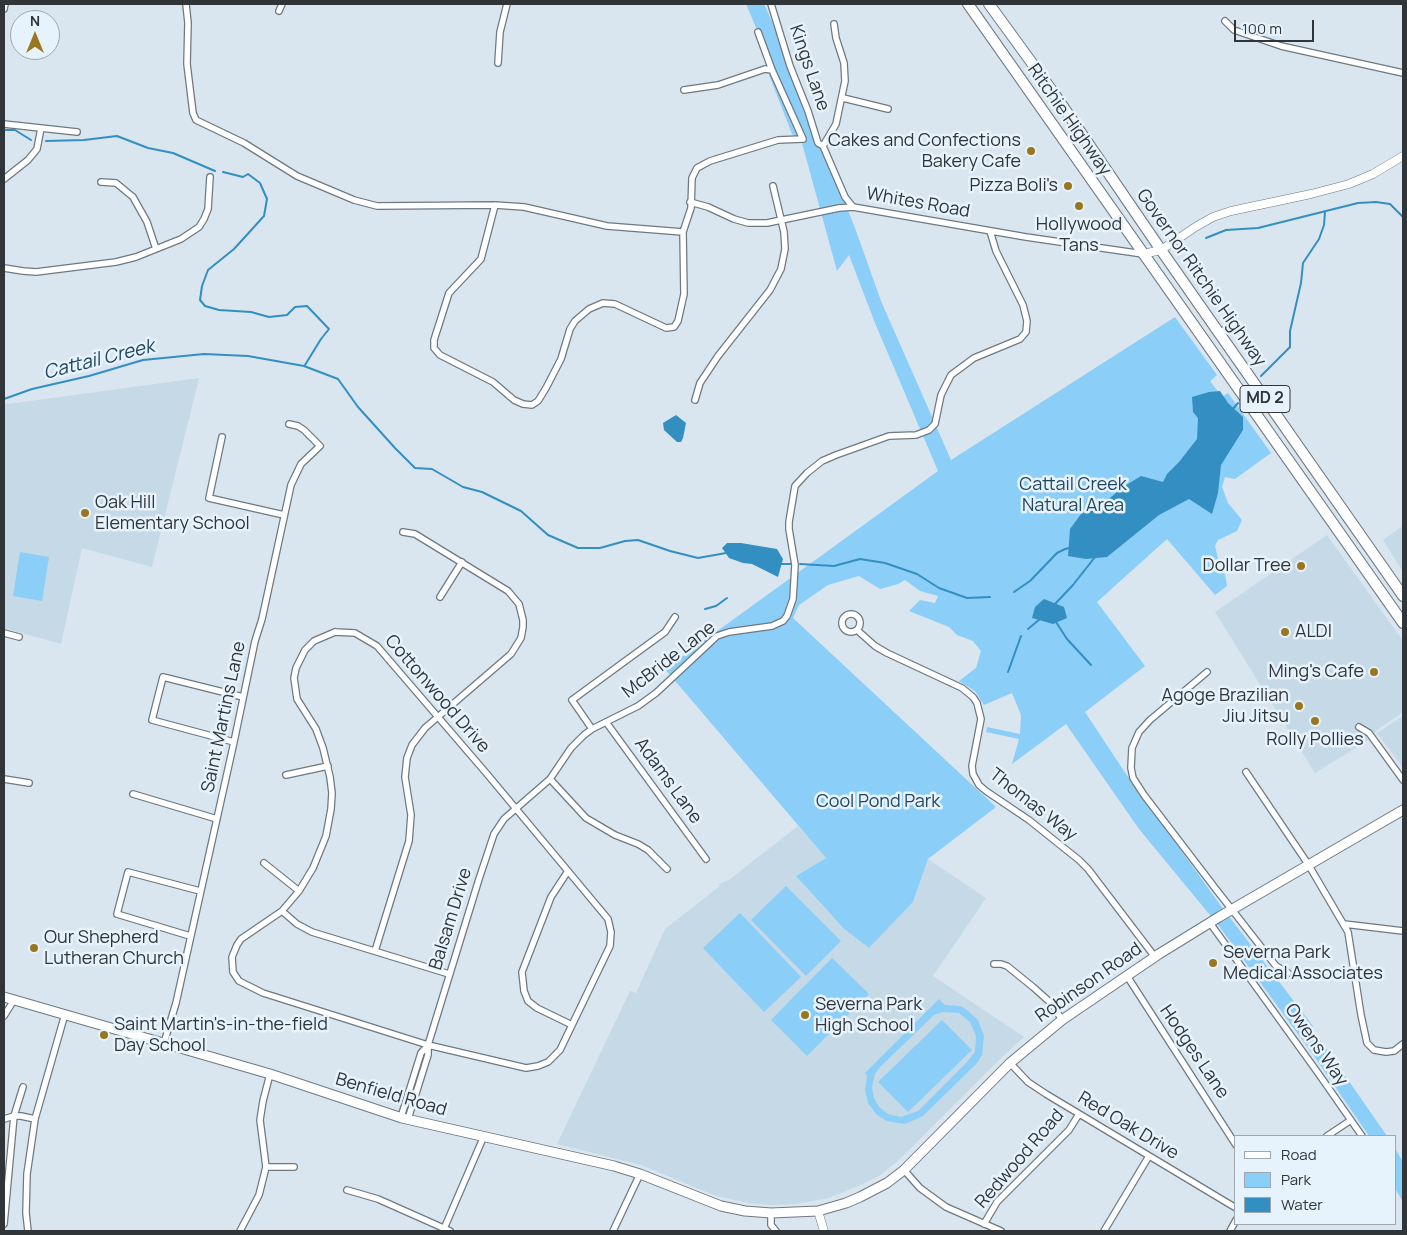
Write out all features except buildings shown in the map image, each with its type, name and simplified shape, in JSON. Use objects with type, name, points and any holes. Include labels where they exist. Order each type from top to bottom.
[{"type":"highway","name":"Ritchie Highway","points":[[968,4],[1143,254]]},
{"type":"highway","name":"Governor Ritchie Highway","points":[[989,4],[1053,92],[1403,596]]},
{"type":"highway","name":"Governor Ritchie Highway","points":[[1143,254],[1403,624]]},
{"type":"main road","points":[[1143,254],[1161,250],[1213,217],[1349,184],[1373,174],[1403,156]]},
{"type":"main road","name":"Robinson Road","points":[[818,1211],[860,1197],[887,1183],[904,1170],[1010,1062],[1062,1020],[1210,922],[1403,810]]},
{"type":"main road","name":"Benfield Road","points":[[4,997],[270,1074],[405,1118],[614,1166],[640,1174],[721,1206],[745,1211],[771,1213],[818,1211]]},
{"type":"main road","points":[[818,1211],[824,1231]]},
{"type":"street","points":[[4,9],[6,4]]},
{"type":"street","points":[[186,4],[188,23],[187,60],[193,113],[196,120],[244,143],[297,176],[354,200],[377,206],[495,205],[524,207],[607,226],[683,232]]},
{"type":"street","points":[[279,11],[282,4]]},
{"type":"street","points":[[498,63],[500,32],[507,4]]},
{"type":"street","name":"Kings Lane","points":[[771,4],[790,66],[820,144],[845,197],[853,207]]},
{"type":"street","points":[[1225,21],[1234,30],[1281,46],[1403,73]]},
{"type":"street","points":[[820,144],[836,124],[843,98],[845,81],[844,63],[836,38],[834,24]]},
{"type":"street","points":[[495,205],[481,259],[450,293],[434,340],[434,348],[440,355],[493,382],[514,400],[523,404],[532,404],[538,401],[560,359],[570,329],[575,321],[589,309],[603,304],[614,304],[666,328],[674,327],[678,321],[684,294],[683,232],[691,208],[692,178],[694,172],[702,164],[778,140],[802,139],[772,70],[758,32]]},
{"type":"street","points":[[684,90],[718,85],[765,69],[772,70]]},
{"type":"street","points":[[843,98],[888,108]]},
{"type":"street","points":[[4,124],[77,132]]},
{"type":"street","points":[[4,179],[28,160],[37,149],[40,128]]},
{"type":"street","points":[[4,268],[36,272],[98,265],[116,262],[181,239],[199,227],[208,209],[210,176]]},
{"type":"street","points":[[101,182],[116,183],[133,197],[147,222],[156,249]]},
{"type":"street","points":[[696,400],[700,383],[718,356],[776,281],[781,269],[784,254],[784,232],[773,186]]},
{"type":"street","name":"Whites Road","points":[[690,202],[748,223],[767,223],[839,208],[853,207],[990,231],[1143,254]]},
{"type":"street","name":"McBride Lane","points":[[516,808],[550,779],[571,748],[592,729],[633,709],[656,693],[717,636],[729,632],[772,626],[784,621],[793,599],[795,565],[788,529],[796,486],[816,465],[836,455],[889,436],[916,435],[929,430],[935,424],[941,395],[951,375],[974,358],[1020,339],[1023,336],[1027,327],[1023,305],[996,251],[990,231]]},
{"type":"street","points":[[1220,334],[1236,323]]},
{"type":"street","name":"Saint Martins Lane","points":[[164,1043],[176,1002],[291,485],[305,459],[320,446],[304,430],[289,424]]},
{"type":"street","points":[[222,436],[208,498],[284,515]]},
{"type":"street","points":[[375,951],[409,841],[411,815],[405,777],[407,758],[412,745],[438,716],[511,654],[518,644],[522,633],[522,615],[519,604],[503,588],[415,534],[403,532]]},
{"type":"street","points":[[440,597],[462,562]]},
{"type":"street","points":[[592,729],[572,700],[665,632],[675,617]]},
{"type":"street","name":"Thomas Way","points":[[857,630],[875,646],[887,653],[962,688],[973,697],[977,703],[981,719],[972,766],[973,774],[979,785],[1029,820],[1079,860],[1088,869],[1155,957]]},
{"type":"street","name":"Cottonwood Drive","points":[[345,632],[355,633],[377,646],[608,919],[611,932],[610,946],[560,1050],[548,1062],[534,1067],[518,1067],[428,1045],[263,993],[239,981],[234,972],[232,962],[233,952],[237,945],[241,939],[282,911],[299,890],[313,868],[326,836],[329,823],[332,793],[328,766],[316,729],[297,699],[294,678],[296,668],[304,650],[314,641],[326,635],[345,632]]},
{"type":"street","points":[[4,633],[19,638]]},
{"type":"street","points":[[1207,672],[1150,720],[1139,732],[1132,748],[1131,768],[1138,787],[1276,966],[1288,973]]},
{"type":"street","points":[[234,742],[152,720],[163,678],[243,697]]},
{"type":"street","name":"Adams Lane","points":[[606,722],[706,859]]},
{"type":"street","points":[[1359,728],[1369,733],[1403,780]]},
{"type":"street","points":[[286,775],[328,766]]},
{"type":"street","points":[[1246,772],[1308,864],[1348,932],[1367,1043],[1374,1050],[1386,1052],[1394,1050],[1403,1044]]},
{"type":"street","points":[[4,779],[29,784]]},
{"type":"street","points":[[550,779],[586,818],[615,835],[648,850],[667,869]]},
{"type":"street","points":[[133,794],[217,819]]},
{"type":"street","name":"Balsam Drive","points":[[405,1118],[428,1055],[428,1045],[449,974],[494,834],[504,819],[516,808]]},
{"type":"street","points":[[264,863],[299,890]]},
{"type":"street","points":[[568,871],[552,897],[522,972],[524,991],[528,1001],[572,1025]]},
{"type":"street","points":[[190,936],[117,914],[128,872],[200,891]]},
{"type":"street","points":[[282,911],[297,924],[312,932],[449,974]]},
{"type":"street","name":"Owens Way","points":[[1210,922],[1361,1135]]},
{"type":"street","points":[[1344,924],[1403,931]]},
{"type":"street","points":[[994,964],[1007,966],[1034,987],[1052,1004],[1062,1020]]},
{"type":"street","name":"Hodges Lane","points":[[1127,976],[1234,1142]]},
{"type":"street","points":[[4,1016],[14,1000]]},
{"type":"street","points":[[28,1231],[26,1213],[27,1174],[35,1119],[65,1014]]},
{"type":"street","name":"Red Oak Drive","points":[[1010,1062],[1028,1082],[1234,1207]]},
{"type":"street","points":[[240,1231],[259,1195],[266,1167],[260,1120],[270,1074]]},
{"type":"street","points":[[4,1224],[14,1116],[23,1087]]},
{"type":"street","name":"Redwood Road","points":[[984,1224],[998,1202],[1069,1130],[1079,1114]]},
{"type":"street","points":[[4,1119],[14,1116],[35,1119]]},
{"type":"street","points":[[1328,1135],[1351,1120]]},
{"type":"street","points":[[347,1190],[378,1199],[446,1230],[484,1136]]},
{"type":"street","points":[[1104,1231],[1149,1156]]},
{"type":"street","points":[[266,1167],[294,1167]]},
{"type":"street","points":[[904,1170],[920,1188],[937,1201],[962,1216],[1001,1231]]},
{"type":"street","points":[[613,1231],[640,1174]]},
{"type":"street","points":[[771,1213],[771,1225],[776,1231]]},
{"type":"shaded area","name":"Oak Hill Elementary School","points":[[199,378],[152,567],[82,548],[61,644],[4,628],[4,403],[8,404]]},
{"type":"shaded area","points":[[1403,526],[1403,572],[1383,540]]},
{"type":"shaded area","points":[[1327,535],[1403,641],[1403,712],[1377,730],[1367,741],[1315,773],[1215,612]]},
{"type":"shaded area","points":[[1403,716],[1403,768],[1377,733]]},
{"type":"shaded area","name":"Severna Park High School","points":[[798,826],[826,858],[796,876],[843,928],[869,948],[913,902],[928,859],[986,898],[933,976],[1024,1037],[902,1157],[879,1176],[829,1198],[795,1204],[749,1203],[716,1196],[641,1165],[557,1144],[630,991],[636,993],[665,929],[720,886],[719,884],[729,880]]},
{"type":"green space","points":[[746,4],[764,4],[774,26],[855,228],[881,301],[951,460],[1175,317],[1217,375],[1210,381],[1222,397],[1228,393],[1271,453],[1235,479],[1225,477],[1222,487],[1228,503],[1242,520],[1237,531],[1218,540],[1215,546],[1218,558],[1216,569],[1225,574],[1227,586],[1215,595],[1167,539],[1097,602],[1145,666],[1085,712],[1124,771],[1221,906],[1313,1026],[1312,1028],[1386,1135],[1368,1135],[1314,1056],[1219,926],[1139,829],[1066,724],[1012,764],[1019,739],[986,732],[987,727],[1020,734],[1021,715],[1012,693],[984,705],[975,691],[959,681],[976,668],[981,651],[973,641],[957,635],[949,627],[909,611],[920,600],[935,603],[938,596],[920,591],[905,580],[880,589],[859,576],[828,585],[799,605],[793,618],[996,807],[928,859],[913,902],[869,948],[843,928],[796,876],[826,858],[665,669],[938,471],[875,323],[849,255],[837,271],[802,143],[792,134],[768,72],[774,70]]},
{"type":"green space","points":[[20,552],[49,557],[42,601],[13,596]]},
{"type":"green space","points":[[786,886],[841,941],[806,976],[751,920]]},
{"type":"green space","points":[[740,913],[801,977],[764,1012],[703,948]]},
{"type":"green space","points":[[832,958],[869,994],[807,1056],[771,1020]]},
{"type":"green space","points":[[939,999],[945,1005],[960,1006],[978,1020],[984,1036],[982,1055],[978,1062],[923,1116],[905,1124],[887,1121],[877,1115],[868,1103],[865,1090],[867,1076],[865,1073]],"holes":[[[943,1012],[959,1013],[970,1022],[976,1036],[975,1052],[918,1111],[901,1117],[888,1114],[879,1107],[874,1098],[872,1087],[875,1074],[934,1015]]]},
{"type":"green space","points":[[942,1020],[972,1050],[908,1112],[878,1082]]},
{"type":"green space","points":[[1397,1152],[1403,1162],[1403,1202],[1397,1192]]},
{"type":"water","points":[[1220,391],[1228,403],[1243,417],[1243,430],[1221,465],[1218,493],[1212,514],[1189,499],[1159,515],[1107,557],[1086,559],[1068,556],[1070,529],[1081,514],[1094,504],[1110,498],[1141,476],[1163,482],[1167,474],[1197,439],[1198,418],[1193,412],[1192,397]]},
{"type":"water","points":[[676,415],[686,423],[681,442],[677,442],[664,430],[663,423]]},
{"type":"water","points":[[727,543],[741,543],[777,549],[783,559],[778,577],[752,564],[729,558],[722,548]]},
{"type":"water","points":[[1044,599],[1064,607],[1067,618],[1053,624],[1032,618],[1035,607]]},
{"type":"waterway","points":[[4,130],[15,130],[31,140]]},
{"type":"waterway","points":[[46,141],[84,140],[117,136],[148,148],[173,153],[215,171]]},
{"type":"waterway","points":[[223,172],[243,177],[248,174],[260,183],[267,199],[264,216],[234,249],[208,270],[202,286],[200,300],[205,306],[219,310],[251,312],[269,317],[287,315],[295,307],[307,306],[329,329],[305,365]]},
{"type":"waterway","points":[[1206,238],[1226,230],[1258,228],[1358,203],[1376,202],[1390,204],[1403,217]]},
{"type":"waterway","name":"Cattail Creek","points":[[1261,376],[1290,347],[1290,331],[1301,283],[1303,263],[1319,239],[1324,225],[1325,212]]},
{"type":"waterway","name":"Cattail Creek","points":[[4,399],[32,389],[89,376],[143,360],[204,354],[248,356],[304,366],[338,379],[358,407],[415,468],[432,469],[463,487],[482,492],[521,511],[548,535],[578,548],[600,548],[625,541],[638,540],[698,558],[726,553]]},
{"type":"waterway","name":"Cattail Creek","points":[[1232,410],[1238,403]]},
{"type":"waterway","name":"Cattail Creek","points":[[1014,592],[1030,581],[1057,553],[1070,548]]},
{"type":"waterway","name":"Cattail Creek","points":[[1054,605],[1095,557]]},
{"type":"waterway","name":"Cattail Creek","points":[[800,564],[834,566],[860,559],[885,563],[917,574],[939,588],[967,598],[990,597]]},
{"type":"waterway","name":"Cattail Creek","points":[[781,564],[791,564]]},
{"type":"waterway","points":[[705,609],[716,606],[727,598]]},
{"type":"waterway","name":"Cattail Creek","points":[[1028,629],[1040,619]]},
{"type":"waterway","points":[[1056,622],[1067,639],[1091,665]]},
{"type":"waterway","name":"Cattail Creek","points":[[1008,672],[1021,636]]},
{"type":"place","name":"Cakes and Confections Bakery Cafe","points":[[1031,151]]},
{"type":"place","name":"Pizza Boli's","points":[[1068,186]]},
{"type":"place","name":"Hollywood Tans","points":[[1079,206]]},
{"type":"place","name":"Oak Hill Elementary School","points":[[85,513]]},
{"type":"place","name":"Dollar Tree","points":[[1301,566]]},
{"type":"place","name":"ALDI","points":[[1285,632]]},
{"type":"place","name":"Ming's Cafe","points":[[1374,672]]},
{"type":"place","name":"Agoge Brazilian Jiu Jitsu","points":[[1299,706]]},
{"type":"place","name":"Rolly Pollies","points":[[1315,721]]},
{"type":"place","name":"Our Shepherd Lutheran Church","points":[[34,948]]},
{"type":"place","name":"Severna Park Medical Associates","points":[[1213,963]]},
{"type":"place","name":"Severna Park High School","points":[[805,1015]]},
{"type":"place","name":"Saint Martin's-in-the-field Day School","points":[[104,1035]]},
{"type":"park label","name":"Cattail Creek Natural Area","points":[[1073,495]]},
{"type":"park label","name":"Cool Pond Park","points":[[878,802]]}]
